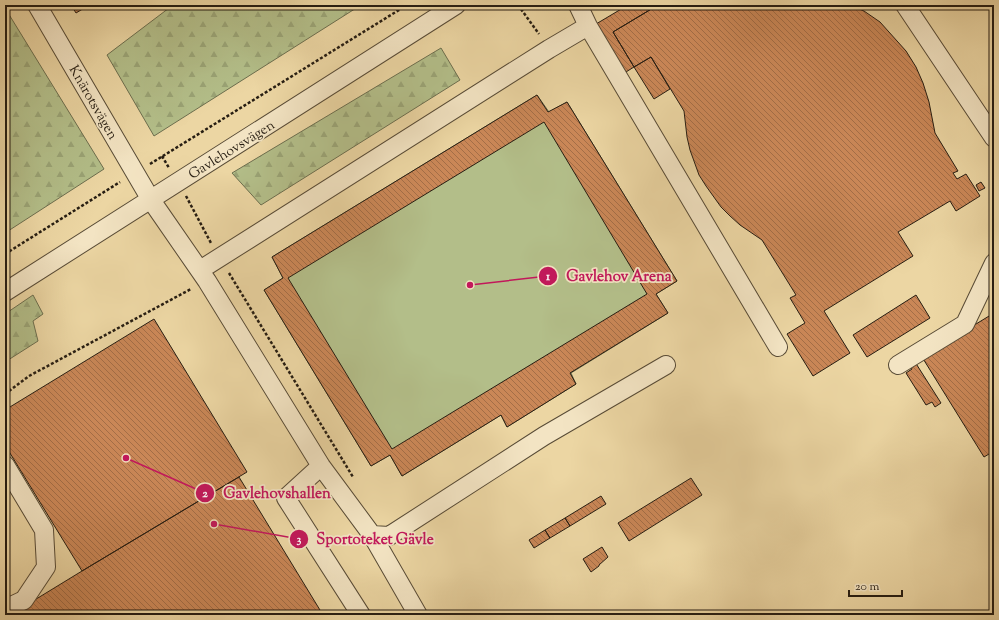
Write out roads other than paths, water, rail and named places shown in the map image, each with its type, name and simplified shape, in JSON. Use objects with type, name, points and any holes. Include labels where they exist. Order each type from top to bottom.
[{"type":"street","name":"Knärotsvägen","points":[[37,5],[151,200],[203,276],[320,466],[372,535],[418,615]]},
{"type":"street","name":"Gavlehovsvägen","points":[[5,292],[456,5]]},
{"type":"street","points":[[578,5],[588,26],[778,347]]},
{"type":"street","points":[[905,5],[994,138]]},
{"type":"street","points":[[203,276],[219,258],[549,49],[588,26]]},
{"type":"street","points":[[898,365],[965,324],[994,263]]},
{"type":"street","points":[[372,535],[389,536],[544,436],[666,365]]},
{"type":"street","points":[[5,465],[44,530],[46,567],[24,600],[5,609]]},
{"type":"street","points":[[320,466],[286,498],[361,615]]},
{"type":"place","name":"Gavlehov Arena","points":[[470,285]]},
{"type":"place","name":"Gavlehovshallen","points":[[126,458]]},
{"type":"place","name":"Sportoteket Gävle","points":[[214,524]]}]
